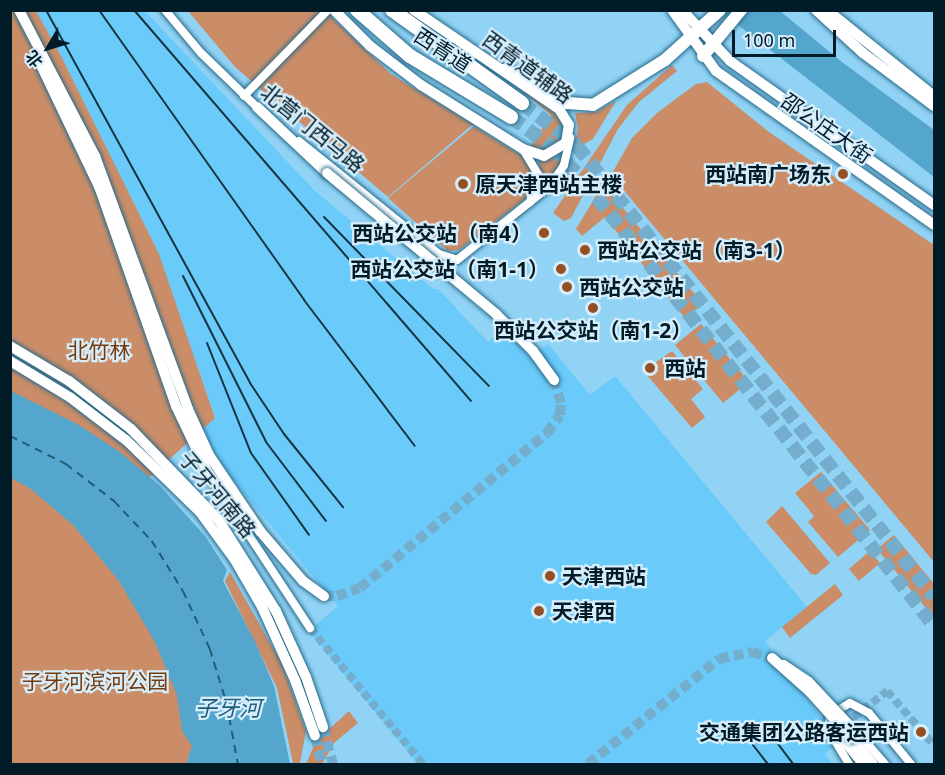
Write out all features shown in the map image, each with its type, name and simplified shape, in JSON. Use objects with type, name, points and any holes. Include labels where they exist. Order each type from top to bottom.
[{"type":"highway","name":"西青道","points":[[357,10],[410,56],[511,117]]},
{"type":"highway","name":"西青道","points":[[392,10],[522,103]]},
{"type":"main road","points":[[703,56],[741,10]]},
{"type":"main road","points":[[504,70],[535,83],[560,100],[582,107],[605,100],[665,60],[718,13]]},
{"type":"street","points":[[19,10],[100,189],[176,406],[208,472],[310,628]]},
{"type":"street","points":[[19,10],[95,156],[188,409],[209,455],[260,531],[303,581],[324,596]]},
{"type":"street","name":"北营门西马路","points":[[165,10],[244,96],[439,254],[451,260],[463,258],[528,206]]},
{"type":"street","points":[[244,96],[328,10]]},
{"type":"street","name":"西青道辅路","points":[[334,10],[370,46],[421,85],[523,149],[537,155],[550,154],[562,146],[570,135],[568,120],[559,109],[417,12]]},
{"type":"street","points":[[672,10],[695,35]]},
{"type":"street","points":[[682,10],[695,35]]},
{"type":"street","points":[[816,10],[835,30],[934,106]]},
{"type":"street","points":[[827,10],[934,96]]},
{"type":"street","name":"邵公庄大街","points":[[695,35],[713,45],[758,83],[934,205]]},
{"type":"street","name":"邵公庄大街","points":[[695,35],[703,56],[763,108],[934,225]]},
{"type":"street","points":[[257,107],[327,173],[496,314],[533,351],[554,380]]},
{"type":"street","points":[[528,206],[561,172],[570,135]]},
{"type":"street","points":[[523,149],[538,174],[536,190],[528,206]]},
{"type":"street","name":"子牙河南路","points":[[10,346],[69,381],[131,429],[218,519],[276,611],[306,677],[319,731],[262,607],[235,560],[200,512],[126,440],[71,398],[10,361]]},
{"type":"street","points":[[772,658],[810,692],[873,765]]},
{"type":"street","points":[[772,658],[808,681],[885,765]]},
{"type":"street","points":[[849,765],[828,729],[830,716],[850,704],[869,713],[911,765]]},
{"type":"street","points":[[844,742],[862,765]]},
{"type":"shaded area","name":"天津西站","points":[[36,11],[145,11],[315,191],[433,289],[438,289],[488,342],[504,329],[531,358],[548,344],[590,395],[615,376],[807,607],[765,641],[839,742],[825,754],[832,764],[418,764],[309,631],[338,606],[222,467],[203,428],[215,417],[159,255]]},
{"type":"green space","name":"北竹林","points":[[11,11],[36,11],[60,54],[159,254],[215,418],[142,484],[11,408]]},
{"type":"green space","points":[[188,11],[325,11],[391,74],[473,124],[388,197],[235,67]]},
{"type":"green space","points":[[672,65],[677,71],[639,102],[618,129],[571,218],[564,221],[553,213],[627,105]]},
{"type":"green space","points":[[707,82],[769,132],[934,245],[934,562],[611,175],[632,138],[657,113],[696,84]]},
{"type":"green space","points":[[517,87],[555,112],[563,122],[561,142],[546,151],[530,147],[551,115]]},
{"type":"green space","points":[[616,101],[593,139],[575,149],[578,128],[575,113],[596,112]]},
{"type":"green space","points":[[474,126],[527,159],[532,169],[531,188],[525,199],[459,250],[448,251],[388,198]]},
{"type":"green space","points":[[563,154],[560,164],[539,193],[542,178],[538,161]]},
{"type":"green space","points":[[603,184],[703,304],[685,318],[605,217],[582,236],[576,229]]},
{"type":"green space","points":[[701,324],[749,382],[723,403],[675,345]]},
{"type":"green space","points":[[672,351],[703,389],[691,399],[705,417],[692,428],[646,374],[646,369]]},
{"type":"green space","name":"子牙河滨河公园","points":[[10,464],[141,589],[211,764],[11,764]]},
{"type":"green space","points":[[821,472],[870,530],[838,557],[808,522],[814,516],[795,493]]},
{"type":"green space","points":[[782,506],[830,563],[816,575],[811,574],[766,522]]},
{"type":"green space","points":[[894,535],[934,584],[934,618],[877,549]]},
{"type":"green space","points":[[870,551],[880,563],[859,581],[849,569]]},
{"type":"green space","points":[[230,572],[282,664],[306,731],[300,763],[293,763],[277,688],[225,581]]},
{"type":"green space","points":[[835,584],[843,595],[790,638],[782,627]]},
{"type":"green space","points":[[349,711],[358,723],[334,743],[322,764],[306,764],[316,741]]},
{"type":"water","points":[[720,11],[780,11],[842,62],[934,130],[934,177]]},
{"type":"water","name":"子牙河","points":[[11,391],[79,425],[120,452],[159,485],[205,536],[227,570],[223,581],[255,641],[274,686],[290,764],[186,764],[192,746],[182,731],[177,695],[155,642],[119,581],[73,525],[31,489],[11,478]]},
{"type":"ferry route","points":[[10,436],[66,464],[114,501],[152,541],[183,591],[210,649],[227,704],[238,764]]},
{"type":"tunnel","points":[[522,103],[577,146],[934,597]]},
{"type":"tunnel","points":[[511,117],[552,147],[584,181],[934,626]]},
{"type":"tunnel","points":[[324,596],[337,596],[360,588],[547,433],[560,415],[561,403],[554,380]]},
{"type":"tunnel","points":[[310,628],[423,764]]},
{"type":"tunnel","points":[[588,764],[719,659],[752,652],[772,658]]},
{"type":"tunnel","points":[[844,742],[840,734],[844,725],[887,691],[934,745]]},
{"type":"tunnel","points":[[323,727],[333,764]]},
{"type":"tunnel","points":[[315,736],[322,764]]},
{"type":"railway","points":[[46,10],[250,383],[284,434],[343,507]]},
{"type":"railway","points":[[99,10],[304,300],[415,446]]},
{"type":"railway","points":[[134,10],[471,401]]},
{"type":"railway","points":[[324,217],[489,386]]},
{"type":"railway","points":[[183,276],[266,442],[326,521]]},
{"type":"railway","points":[[207,343],[251,453],[309,535]]},
{"type":"railway","points":[[769,732],[793,764]]},
{"type":"railway","points":[[753,745],[768,764]]},
{"type":"place","name":"西站南广场东","points":[[843,174]]},
{"type":"place","name":"原天津西站主楼","points":[[463,184]]},
{"type":"place","name":"西站公交站（南4）","points":[[544,233]]},
{"type":"place","name":"西站公交站（南3-1）","points":[[585,250]]},
{"type":"place","name":"西站公交站（南1-1）","points":[[561,269]]},
{"type":"place","name":"西站公交站","points":[[567,287]]},
{"type":"place","name":"西站公交站（南1-2）","points":[[593,308]]},
{"type":"place","name":"西站","points":[[650,368]]},
{"type":"place","name":"天津西站","points":[[550,576]]},
{"type":"place","name":"天津西","points":[[539,611]]},
{"type":"place","name":"交通集团公路客运西站","points":[[921,732]]}]
